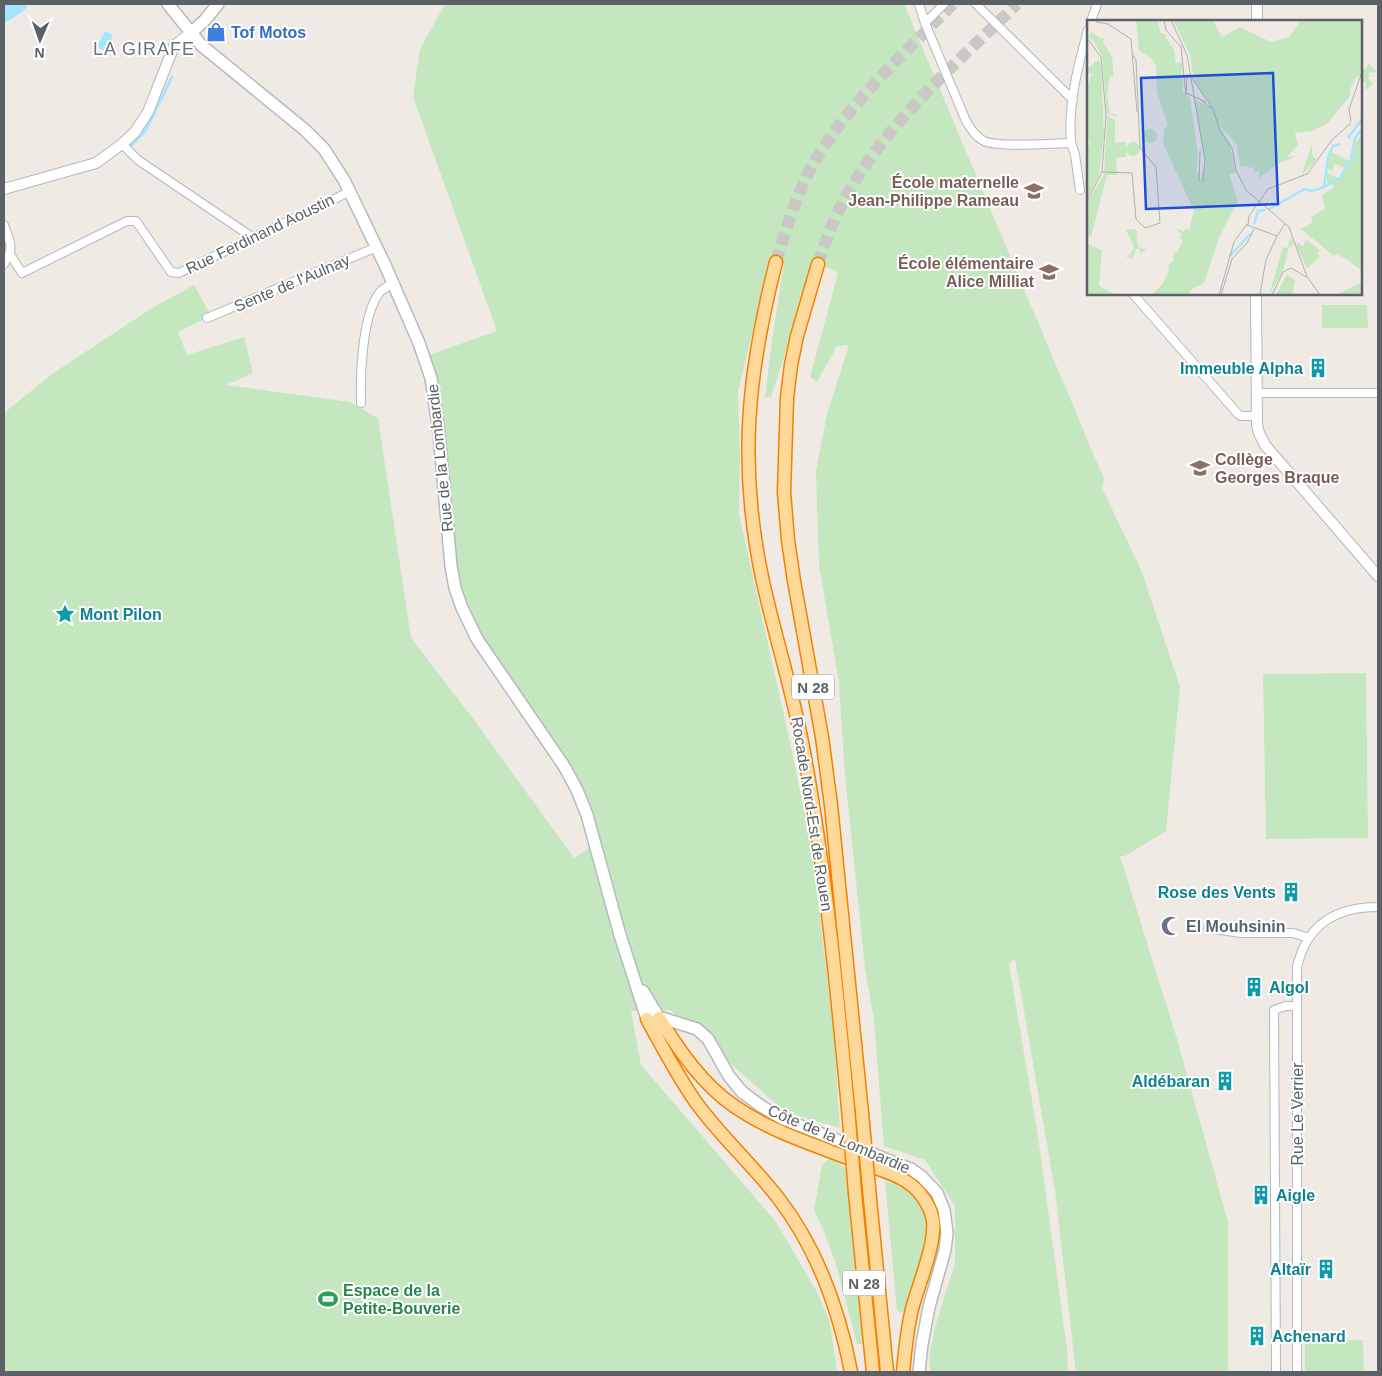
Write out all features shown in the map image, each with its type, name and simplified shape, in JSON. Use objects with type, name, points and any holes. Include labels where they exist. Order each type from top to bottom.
[{"type":"highway","name":"Rocade Nord-Est de Rouen","points":[[776,262],[765,303],[753,372],[748,424],[749,489],[755,542],[763,582],[803,745],[820,842],[834,964],[873,1372]]},
{"type":"highway","name":"Rocade Nord-Est de Rouen","points":[[818,264],[797,336],[791,365],[787,398],[784,492],[794,582],[822,737],[832,805],[887,1372]]},
{"type":"highway","points":[[653,1018],[696,1102],[779,1199],[802,1234],[820,1268],[836,1306],[851,1372]]},
{"type":"highway","points":[[653,1018],[700,1076],[732,1105],[757,1121],[784,1134],[897,1176],[918,1190],[926,1201],[933,1219],[933,1238],[912,1309],[903,1372]]},
{"type":"main road","name":"Rue de la Lombardie","points":[[168,4],[201,45],[316,140],[331,158],[377,248],[419,343],[431,378],[439,433],[451,566],[455,588],[462,608],[477,639],[564,766],[577,790],[587,816],[632,972],[653,1018]]},
{"type":"main road","points":[[192,32],[218,4]]},
{"type":"main road","name":"Côte de la Lombardie","points":[[653,1018],[684,1024],[703,1033],[729,1076],[742,1092],[783,1119],[911,1168],[937,1193],[944,1210],[947,1233],[941,1267],[929,1307],[919,1372]]},
{"type":"street","points":[[919,4],[925,23],[966,121],[975,135],[985,142],[1000,145],[1071,143]]},
{"type":"street","points":[[925,23],[944,4]]},
{"type":"street","points":[[976,4],[1073,100]]},
{"type":"street","points":[[1091,20],[1097,4]]},
{"type":"street","points":[[1257,4],[1257,20]]},
{"type":"street","points":[[4,189],[96,163],[122,144],[135,132],[148,112],[174,46],[192,32]]},
{"type":"street","points":[[1080,190],[1075,155],[1071,143],[1073,100],[1078,67],[1087,34]]},
{"type":"street","points":[[122,144],[138,160],[252,237]]},
{"type":"street","name":"Rue Ferdinand Aoustin","points":[[10,254],[22,273],[127,221],[136,221],[171,272],[179,273],[349,192]]},
{"type":"street","points":[[4,225],[11,244],[10,254],[4,264]]},
{"type":"street","name":"Sente de l'Aulnay","points":[[206,318],[377,248]]},
{"type":"street","points":[[361,403],[360,379],[369,316],[380,292],[393,283]]},
{"type":"street","points":[[1134,295],[1238,414],[1242,416],[1257,416]]},
{"type":"street","points":[[1256,295],[1257,416],[1259,433],[1265,445],[1378,576]]},
{"type":"street","points":[[1257,393],[1378,393]]},
{"type":"street","name":"Rue Le Verrier","points":[[1297,1372],[1297,967],[1309,938],[1322,924],[1339,913],[1360,907],[1378,907]]},
{"type":"street","points":[[1208,928],[1241,933],[1293,933],[1309,938]]},
{"type":"street","points":[[1276,1372],[1274,1010],[1286,1006],[1296,1006]]},
{"type":"green space","points":[[445,4],[904,4],[1104,479],[1102,488],[1142,572],[1180,687],[1166,831],[1125,856],[1120,856],[1177,1039],[1228,1222],[1228,1372],[1076,1372],[1055,1191],[1015,959],[1009,964],[1038,1136],[1067,1349],[1068,1372],[931,1372],[929,1358],[935,1327],[955,1263],[955,1206],[925,1160],[884,1146],[874,1020],[865,968],[845,776],[839,683],[819,565],[816,471],[827,414],[849,345],[837,346],[817,382],[810,377],[838,273],[812,260],[791,336],[771,397],[765,397],[784,263],[769,262],[738,392],[739,514],[812,849],[834,1035],[840,1128],[785,1112],[670,1010],[631,1011],[641,1065],[776,1222],[817,1292],[830,1322],[837,1372],[4,1372],[4,413],[52,374],[152,308],[194,285],[211,316],[178,332],[187,355],[244,337],[253,373],[226,385],[350,402],[378,418],[411,638],[475,721],[574,858],[594,845],[571,783],[465,623],[423,357],[497,331],[413,97],[420,49]]},
{"type":"green space","points":[[1369,64],[1377,72],[1368,73],[1370,76],[1368,78],[1373,84],[1366,90],[1366,82],[1362,82],[1362,69],[1365,69]]},
{"type":"green space","points":[[1322,305],[1367,305],[1368,328],[1322,328]]},
{"type":"green space","points":[[1366,673],[1368,838],[1266,839],[1263,674]]},
{"type":"green space","points":[[829,1159],[838,1162],[848,1171],[852,1185],[855,1261],[863,1344],[857,1344],[836,1264],[814,1210],[822,1165]]},
{"type":"green space","points":[[885,1181],[902,1188],[916,1198],[923,1207],[927,1217],[928,1230],[923,1259],[906,1313],[897,1311]]},
{"type":"green space","points":[[1363,1340],[1364,1372],[1305,1372],[1305,1341]]},
{"type":"water","points":[[105,31],[113,35],[105,51],[97,47]]},
{"type":"waterway","points":[[4,13],[18,4]]},
{"type":"waterway","points":[[131,146],[145,131],[172,77]]},
{"type":"tunnel","points":[[776,262],[803,184],[830,137],[880,78],[953,4]]},
{"type":"tunnel","points":[[818,264],[842,204],[878,148],[921,98],[1017,4]]},
{"type":"place","name":"Tof Motos","points":[[216,32]]},
{"type":"place","name":"École maternelle Jean-Philippe Rameau","points":[[1034,191]]},
{"type":"place","name":"École élémentaire Alice Milliat","points":[[1049,272]]},
{"type":"place","name":"Immeuble Alpha","points":[[1318,368]]},
{"type":"place","name":"Collège Georges Braque","points":[[1200,468]]},
{"type":"place","name":"Mont Pilon","points":[[65,614]]},
{"type":"place","name":"Rose des Vents","points":[[1291,892]]},
{"type":"place","name":"El Mouhsinin","points":[[1171,926]]},
{"type":"place","name":"Algol","points":[[1254,987]]},
{"type":"place","name":"Aldébaran","points":[[1225,1081]]},
{"type":"place","name":"Aigle","points":[[1261,1195]]},
{"type":"place","name":"Altaïr","points":[[1326,1269]]},
{"type":"place","name":"Espace de la Petite-Bouverie","points":[[328,1299]]},
{"type":"place","name":"Achenard","points":[[1257,1336]]},
{"type":"district","name":"LA GIRAFE","points":[[144,49]]}]
